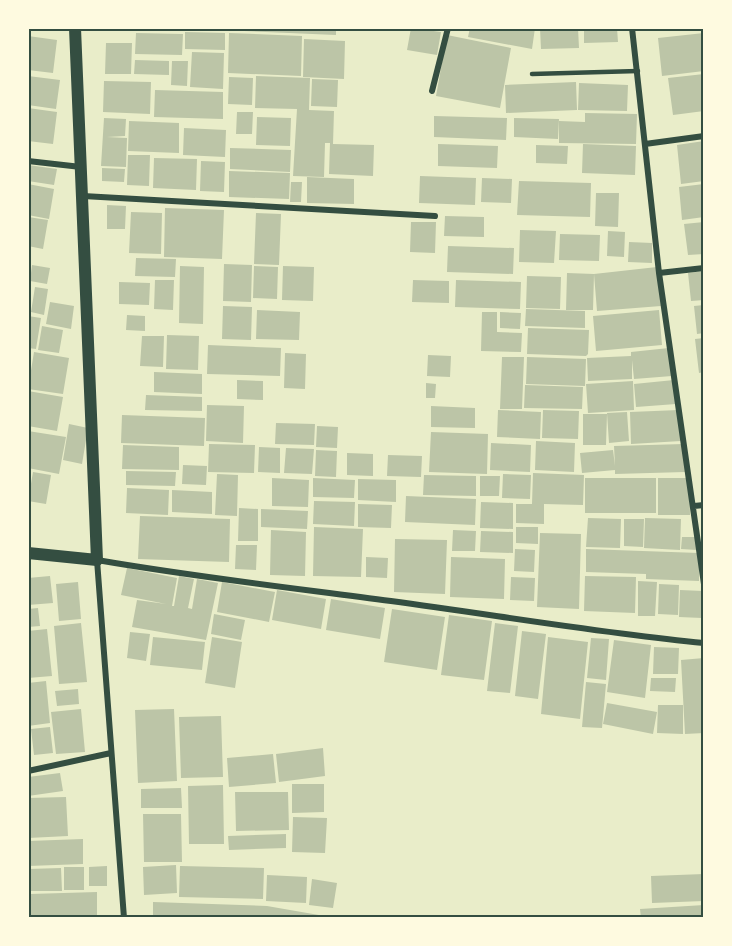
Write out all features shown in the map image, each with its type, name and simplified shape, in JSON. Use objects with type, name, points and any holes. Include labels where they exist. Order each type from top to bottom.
[{"type":"main road","points":[[28,553],[98,560],[75,28]]},
{"type":"street","points":[[432,91],[448,28]]},
{"type":"street","points":[[632,28],[660,273],[704,584]]},
{"type":"street","points":[[645,144],[704,136]]},
{"type":"street","points":[[28,161],[81,167]]},
{"type":"street","points":[[83,196],[435,216]]},
{"type":"street","points":[[660,273],[704,268]]},
{"type":"street","points":[[694,506],[704,505]]},
{"type":"street","points":[[124,918],[98,560],[189,576],[393,601],[608,634],[704,643]]},
{"type":"street","points":[[28,771],[111,753]]},
{"type":"lane","points":[[532,74],[638,71]]},
{"type":"building","points":[[220,28],[336,28],[336,35],[220,30]]},
{"type":"building","points":[[411,28],[441,32],[437,55],[407,50]]},
{"type":"building","points":[[470,28],[535,28],[532,49],[468,37]]},
{"type":"building","points":[[540,28],[578,28],[579,48],[541,49]]},
{"type":"building","points":[[584,28],[617,28],[618,42],[584,43]]},
{"type":"building","points":[[185,32],[225,33],[225,50],[185,49]]},
{"type":"building","points":[[136,33],[183,34],[182,55],[135,54]]},
{"type":"building","points":[[229,33],[302,36],[301,76],[228,73]]},
{"type":"building","points":[[704,33],[704,71],[662,76],[658,38]]},
{"type":"building","points":[[447,35],[511,48],[500,108],[436,96]]},
{"type":"building","points":[[28,36],[57,40],[53,73],[28,70]]},
{"type":"building","points":[[304,39],[345,41],[344,79],[303,77]]},
{"type":"building","points":[[106,43],[132,43],[131,74],[105,74]]},
{"type":"building","points":[[192,52],[224,53],[223,89],[190,87]]},
{"type":"building","points":[[135,60],[169,61],[169,75],[134,74]]},
{"type":"building","points":[[172,61],[188,61],[187,86],[171,85]]},
{"type":"building","points":[[704,74],[704,111],[673,115],[668,78]]},
{"type":"building","points":[[28,76],[60,80],[56,109],[28,105]]},
{"type":"building","points":[[256,76],[310,78],[309,110],[334,111],[333,144],[374,145],[373,176],[329,174],[330,143],[325,143],[324,177],[293,176],[297,109],[255,108]]},
{"type":"building","points":[[229,77],[253,78],[252,105],[228,104]]},
{"type":"building","points":[[312,79],[338,80],[337,107],[311,106]]},
{"type":"building","points":[[104,81],[151,82],[150,114],[103,112]]},
{"type":"building","points":[[576,82],[577,110],[506,113],[505,85]]},
{"type":"building","points":[[579,83],[628,85],[627,111],[578,110]]},
{"type":"building","points":[[155,90],[223,92],[223,119],[154,117]]},
{"type":"building","points":[[28,108],[57,112],[53,144],[28,141]]},
{"type":"building","points":[[237,112],[253,112],[252,134],[236,134]]},
{"type":"building","points":[[585,113],[637,114],[636,144],[559,143],[559,121],[585,122]]},
{"type":"building","points":[[434,116],[507,118],[506,140],[434,137]]},
{"type":"building","points":[[257,117],[291,118],[290,146],[256,145]]},
{"type":"building","points":[[104,118],[126,119],[125,136],[107,137],[127,138],[126,167],[101,166]]},
{"type":"building","points":[[514,118],[559,119],[558,139],[514,137]]},
{"type":"building","points":[[129,121],[179,123],[179,153],[128,151]]},
{"type":"building","points":[[184,128],[226,130],[225,157],[183,155]]},
{"type":"building","points":[[704,141],[704,181],[681,184],[677,145]]},
{"type":"building","points":[[438,144],[498,146],[497,168],[438,166]]},
{"type":"building","points":[[583,144],[636,146],[635,175],[582,173]]},
{"type":"building","points":[[536,145],[568,146],[567,164],[536,163]]},
{"type":"building","points":[[230,148],[291,150],[290,172],[230,169]]},
{"type":"building","points":[[128,155],[150,155],[149,186],[127,185]]},
{"type":"building","points":[[154,158],[197,159],[196,190],[153,188]]},
{"type":"building","points":[[201,161],[225,162],[224,192],[200,191]]},
{"type":"building","points":[[28,165],[57,169],[54,185],[28,181]]},
{"type":"building","points":[[102,168],[125,169],[124,182],[102,181]]},
{"type":"building","points":[[229,171],[290,173],[289,199],[229,197]]},
{"type":"building","points":[[420,176],[476,178],[475,205],[419,203]]},
{"type":"building","points":[[307,177],[354,179],[354,204],[307,203]]},
{"type":"building","points":[[482,178],[512,179],[511,203],[481,202]]},
{"type":"building","points":[[519,181],[591,183],[590,217],[517,215]]},
{"type":"building","points":[[291,182],[302,182],[301,202],[290,202]]},
{"type":"building","points":[[28,184],[54,189],[49,219],[28,215]]},
{"type":"building","points":[[704,184],[704,217],[682,220],[679,187]]},
{"type":"building","points":[[596,193],[619,193],[618,227],[595,226]]},
{"type":"building","points":[[107,205],[126,206],[125,229],[107,229]]},
{"type":"building","points":[[165,208],[224,210],[222,259],[164,257]]},
{"type":"building","points":[[131,212],[162,213],[161,254],[129,253]]},
{"type":"building","points":[[256,213],[281,214],[279,265],[254,264]]},
{"type":"building","points":[[445,216],[484,217],[484,237],[444,236]]},
{"type":"building","points":[[28,217],[48,220],[43,249],[28,246]]},
{"type":"building","points":[[411,222],[436,222],[435,253],[410,252]]},
{"type":"building","points":[[704,222],[704,254],[688,255],[684,224]]},
{"type":"building","points":[[520,230],[556,231],[554,263],[519,262]]},
{"type":"building","points":[[608,231],[625,232],[624,257],[607,256]]},
{"type":"building","points":[[560,234],[600,235],[599,261],[559,260]]},
{"type":"building","points":[[629,242],[652,243],[652,263],[628,262]]},
{"type":"building","points":[[448,246],[514,248],[513,274],[447,272]]},
{"type":"building","points":[[136,258],[176,259],[175,277],[135,276]]},
{"type":"building","points":[[224,264],[252,265],[251,302],[223,301]]},
{"type":"building","points":[[32,265],[50,268],[47,284],[30,281]]},
{"type":"building","points":[[180,266],[204,267],[203,324],[179,323]]},
{"type":"building","points":[[254,266],[278,267],[277,299],[253,298]]},
{"type":"building","points":[[283,266],[314,267],[313,301],[282,300]]},
{"type":"building","points":[[657,267],[661,306],[597,311],[594,274]]},
{"type":"building","points":[[704,271],[704,300],[691,301],[688,273]]},
{"type":"building","points":[[567,273],[594,274],[593,310],[566,310]]},
{"type":"building","points":[[527,276],[561,277],[560,309],[526,308]]},
{"type":"building","points":[[155,280],[174,280],[173,310],[154,309]]},
{"type":"building","points":[[413,280],[449,281],[449,303],[412,302]]},
{"type":"building","points":[[456,280],[521,282],[520,309],[455,307]]},
{"type":"building","points":[[119,282],[150,283],[149,305],[119,304]]},
{"type":"building","points":[[35,287],[48,289],[44,315],[31,312]]},
{"type":"building","points":[[50,302],[74,306],[71,329],[46,324]]},
{"type":"building","points":[[704,305],[704,333],[697,334],[694,306]]},
{"type":"building","points":[[223,306],[252,307],[251,340],[222,339]]},
{"type":"building","points":[[526,309],[585,311],[585,328],[525,326]]},
{"type":"building","points":[[257,310],[300,312],[299,340],[256,339]]},
{"type":"building","points":[[659,310],[662,345],[596,351],[593,316]]},
{"type":"building","points":[[482,312],[497,312],[497,332],[522,333],[521,352],[481,351]]},
{"type":"building","points":[[500,312],[521,313],[520,329],[500,328]]},
{"type":"building","points":[[127,315],[145,316],[145,331],[126,330]]},
{"type":"building","points":[[28,316],[41,318],[36,349],[28,348]]},
{"type":"building","points":[[42,326],[63,330],[59,353],[38,350]]},
{"type":"building","points":[[528,328],[589,330],[588,354],[586,356],[527,354]]},
{"type":"building","points":[[167,335],[199,336],[198,370],[166,369]]},
{"type":"building","points":[[142,336],[164,336],[163,367],[140,366]]},
{"type":"building","points":[[704,338],[704,372],[699,373],[695,339]]},
{"type":"building","points":[[208,345],[281,348],[280,376],[207,374]]},
{"type":"building","points":[[669,348],[672,376],[634,379],[632,360],[632,379],[588,381],[587,358],[631,356],[631,352]]},
{"type":"building","points":[[34,352],[69,358],[63,394],[28,389]]},
{"type":"building","points":[[285,353],[306,354],[305,389],[284,388]]},
{"type":"building","points":[[428,355],[451,356],[450,377],[427,376]]},
{"type":"building","points":[[502,357],[524,357],[522,409],[500,409]]},
{"type":"building","points":[[527,357],[586,359],[585,386],[526,384]]},
{"type":"building","points":[[154,372],[202,374],[202,394],[154,392]]},
{"type":"building","points":[[237,380],[263,381],[263,400],[237,399]]},
{"type":"building","points":[[674,380],[676,404],[636,407],[634,384]]},
{"type":"building","points":[[633,381],[634,410],[588,413],[586,384]]},
{"type":"building","points":[[426,383],[436,384],[435,398],[426,398]]},
{"type":"building","points":[[525,385],[583,387],[582,409],[524,408]]},
{"type":"building","points":[[28,391],[63,397],[57,431],[28,426]]},
{"type":"building","points":[[146,395],[202,397],[202,411],[145,410]]},
{"type":"building","points":[[207,405],[244,406],[243,443],[206,441]]},
{"type":"building","points":[[431,406],[475,408],[475,428],[431,427]]},
{"type":"building","points":[[498,410],[541,412],[540,439],[497,437]]},
{"type":"building","points":[[543,410],[579,411],[578,439],[542,438]]},
{"type":"building","points":[[679,410],[681,441],[631,444],[630,412]]},
{"type":"building","points":[[627,412],[629,441],[609,443],[607,413]]},
{"type":"building","points":[[583,414],[607,414],[606,445],[583,445]]},
{"type":"building","points":[[122,415],[205,418],[204,446],[121,443]]},
{"type":"building","points":[[276,423],[315,424],[314,445],[275,444]]},
{"type":"building","points":[[69,424],[88,428],[82,464],[63,460]]},
{"type":"building","points":[[317,426],[338,427],[337,448],[316,447]]},
{"type":"building","points":[[28,431],[66,437],[59,474],[28,468]]},
{"type":"building","points":[[431,432],[488,434],[487,474],[429,472]]},
{"type":"building","points":[[536,441],[575,443],[574,472],[535,470]]},
{"type":"building","points":[[491,443],[531,445],[530,472],[490,470]]},
{"type":"building","points":[[209,444],[255,445],[254,473],[208,472]]},
{"type":"building","points":[[684,444],[685,472],[615,474],[615,470],[582,473],[580,453],[613,450],[615,466],[614,446]]},
{"type":"building","points":[[123,445],[179,447],[179,470],[122,469]]},
{"type":"building","points":[[259,447],[280,448],[280,473],[258,472]]},
{"type":"building","points":[[286,448],[314,449],[312,474],[284,473]]},
{"type":"building","points":[[316,450],[337,451],[336,477],[315,476]]},
{"type":"building","points":[[347,453],[373,454],[373,476],[347,475]]},
{"type":"building","points":[[388,455],[422,456],[421,477],[387,476]]},
{"type":"building","points":[[183,465],[207,466],[206,485],[182,484]]},
{"type":"building","points":[[126,471],[176,472],[175,486],[126,485]]},
{"type":"building","points":[[33,472],[51,475],[46,504],[28,501]]},
{"type":"building","points":[[533,473],[584,475],[583,505],[544,504],[544,524],[516,523],[516,504],[532,504]]},
{"type":"building","points":[[217,474],[238,475],[237,516],[215,515]]},
{"type":"building","points":[[503,474],[531,475],[530,499],[502,498]]},
{"type":"building","points":[[424,475],[476,476],[476,496],[423,495]]},
{"type":"building","points":[[480,476],[500,476],[499,496],[480,496]]},
{"type":"building","points":[[272,478],[309,480],[308,507],[272,506]]},
{"type":"building","points":[[313,478],[355,480],[354,498],[313,497]]},
{"type":"building","points":[[585,478],[656,478],[656,513],[585,513]]},
{"type":"building","points":[[658,478],[689,478],[690,515],[658,515]]},
{"type":"building","points":[[358,479],[396,480],[396,502],[358,500]]},
{"type":"building","points":[[127,488],[169,490],[168,515],[126,513]]},
{"type":"building","points":[[172,490],[212,492],[212,514],[172,512]]},
{"type":"building","points":[[406,496],[476,499],[475,525],[405,522]]},
{"type":"building","points":[[314,501],[355,502],[354,526],[313,524]]},
{"type":"building","points":[[481,502],[513,503],[513,529],[480,528]]},
{"type":"building","points":[[358,504],[392,505],[391,528],[358,527]]},
{"type":"building","points":[[239,508],[258,509],[258,541],[238,541]]},
{"type":"building","points":[[261,509],[308,511],[307,529],[261,527]]},
{"type":"building","points":[[140,516],[230,519],[229,562],[138,559]]},
{"type":"building","points":[[588,518],[621,519],[620,548],[586,547]]},
{"type":"building","points":[[645,518],[681,519],[680,550],[644,548]]},
{"type":"building","points":[[624,519],[644,519],[643,547],[624,546]]},
{"type":"building","points":[[314,527],[363,529],[361,577],[313,576]]},
{"type":"building","points":[[516,527],[538,527],[538,544],[516,543]]},
{"type":"building","points":[[271,530],[306,532],[305,576],[270,575]]},
{"type":"building","points":[[453,530],[476,531],[475,551],[452,551]]},
{"type":"building","points":[[481,531],[513,532],[513,553],[480,552]]},
{"type":"building","points":[[540,533],[581,534],[579,609],[537,607]]},
{"type":"building","points":[[682,537],[697,537],[697,550],[681,549]]},
{"type":"building","points":[[395,539],[447,540],[445,594],[394,592]]},
{"type":"building","points":[[236,545],[257,545],[256,570],[235,569]]},
{"type":"building","points":[[515,549],[535,550],[534,572],[514,571]]},
{"type":"building","points":[[586,549],[699,553],[699,581],[646,579],[646,574],[586,572]]},
{"type":"building","points":[[366,557],[388,558],[387,578],[366,577]]},
{"type":"building","points":[[451,557],[505,559],[504,599],[450,597]]},
{"type":"building","points":[[127,568],[177,578],[172,606],[174,606],[179,576],[194,579],[188,608],[192,609],[197,579],[218,583],[206,640],[132,627],[137,600],[166,604],[121,595]]},
{"type":"building","points":[[50,576],[53,603],[28,605],[28,578]]},
{"type":"building","points":[[585,576],[636,577],[635,613],[584,611]]},
{"type":"building","points":[[511,577],[535,578],[534,601],[510,600]]},
{"type":"building","points":[[638,581],[657,582],[655,616],[638,616]]},
{"type":"building","points":[[78,582],[81,619],[59,621],[56,584]]},
{"type":"building","points":[[222,582],[275,592],[269,622],[217,612]]},
{"type":"building","points":[[659,584],[679,585],[678,615],[658,614]]},
{"type":"building","points":[[277,590],[326,599],[321,629],[272,620]]},
{"type":"building","points":[[680,590],[703,591],[702,618],[679,617]]},
{"type":"building","points":[[331,599],[385,608],[380,639],[326,630]]},
{"type":"building","points":[[38,608],[40,626],[28,627],[28,609]]},
{"type":"building","points":[[392,609],[445,617],[437,670],[384,662]]},
{"type":"building","points":[[214,614],[245,620],[241,640],[211,634]]},
{"type":"building","points":[[449,615],[492,621],[484,680],[441,675]]},
{"type":"building","points":[[81,623],[87,682],[59,684],[54,626]]},
{"type":"building","points":[[495,623],[518,626],[510,693],[487,691]]},
{"type":"building","points":[[47,629],[52,676],[28,678],[28,631]]},
{"type":"building","points":[[522,631],[546,634],[538,699],[515,696]]},
{"type":"building","points":[[130,632],[150,634],[146,661],[127,658]]},
{"type":"building","points":[[153,637],[205,642],[202,670],[150,665]]},
{"type":"building","points":[[212,637],[242,642],[235,688],[205,683]]},
{"type":"building","points":[[548,637],[588,642],[580,719],[541,714]]},
{"type":"building","points":[[591,638],[609,639],[606,680],[587,678]]},
{"type":"building","points":[[614,640],[651,645],[645,698],[607,692]]},
{"type":"building","points":[[654,647],[679,648],[678,674],[653,674]]},
{"type":"building","points":[[704,658],[704,733],[685,734],[681,660]]},
{"type":"building","points":[[651,678],[676,678],[675,692],[650,691]]},
{"type":"building","points":[[46,681],[50,723],[28,726],[28,683]]},
{"type":"building","points":[[586,682],[606,684],[602,728],[582,727]]},
{"type":"building","points":[[78,689],[79,704],[57,706],[55,691]]},
{"type":"building","points":[[607,703],[657,712],[653,734],[603,724]]},
{"type":"building","points":[[658,705],[683,705],[683,734],[657,733]]},
{"type":"building","points":[[81,709],[85,752],[56,754],[51,712]]},
{"type":"building","points":[[174,709],[177,781],[138,783],[135,710]]},
{"type":"building","points":[[221,716],[223,777],[181,778],[179,717]]},
{"type":"building","points":[[50,727],[53,753],[34,755],[31,729]]},
{"type":"building","points":[[323,748],[325,776],[279,782],[276,754]]},
{"type":"building","points":[[273,754],[276,783],[229,787],[227,758]]},
{"type":"building","points":[[60,773],[63,791],[28,796],[28,777]]},
{"type":"building","points":[[292,784],[324,784],[324,812],[292,813]]},
{"type":"building","points":[[223,785],[224,844],[189,844],[188,786]]},
{"type":"building","points":[[181,788],[182,808],[141,808],[141,789]]},
{"type":"building","points":[[235,792],[288,792],[289,830],[236,831]]},
{"type":"building","points":[[66,797],[68,836],[28,838],[28,798]]},
{"type":"building","points":[[143,814],[181,814],[182,862],[144,862]]},
{"type":"building","points":[[293,817],[327,818],[325,853],[292,852]]},
{"type":"building","points":[[286,834],[286,848],[229,850],[228,836]]},
{"type":"building","points":[[83,839],[83,864],[28,866],[28,841]]},
{"type":"building","points":[[176,865],[177,893],[144,895],[143,867]]},
{"type":"building","points":[[107,866],[107,886],[89,886],[89,867]]},
{"type":"building","points":[[180,866],[264,868],[263,899],[179,897]]},
{"type":"building","points":[[64,867],[84,867],[84,890],[64,890]]},
{"type":"building","points":[[61,868],[62,891],[28,891],[28,869]]},
{"type":"building","points":[[704,874],[704,901],[652,903],[651,876]]},
{"type":"building","points":[[267,875],[307,877],[306,903],[266,901]]},
{"type":"building","points":[[312,879],[337,883],[333,908],[309,905]]},
{"type":"building","points":[[97,892],[97,916],[31,918],[30,894]]},
{"type":"building","points":[[153,902],[267,906],[336,918],[153,918]]},
{"type":"building","points":[[704,905],[704,918],[641,918],[640,909]]}]
